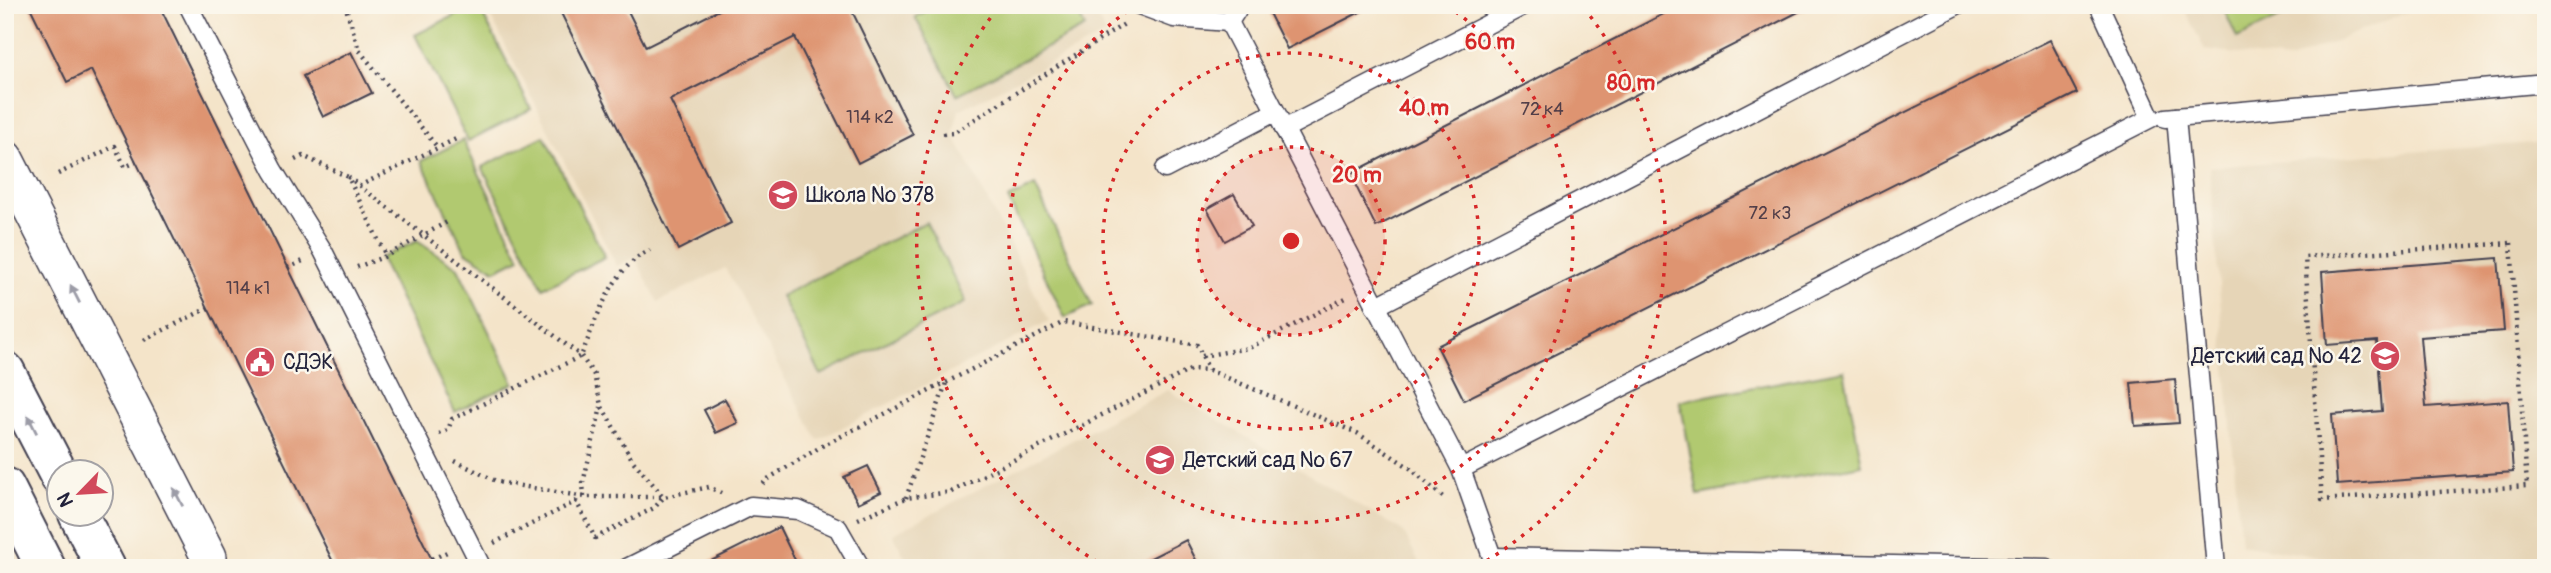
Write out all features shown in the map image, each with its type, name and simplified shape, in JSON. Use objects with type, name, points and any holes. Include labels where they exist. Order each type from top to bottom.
[{"type":"main road","points":[[5,371],[50,458]]},
{"type":"main road","points":[[5,487],[46,568]]},
{"type":"main road","points":[[86,528],[106,568]]},
{"type":"street","points":[[5,158],[210,564]]},
{"type":"lane","points":[[188,5],[273,170],[324,251],[478,560]]},
{"type":"lane","points":[[1229,22],[1240,5]]},
{"type":"lane","points":[[1284,129],[1525,5]]},
{"type":"lane","points":[[1375,307],[1956,5]]},
{"type":"lane","points":[[2099,5],[2151,118]]},
{"type":"lane","points":[[1141,6],[1174,18],[1229,22]]},
{"type":"lane","points":[[1229,22],[1461,468],[1492,562],[2047,568]]},
{"type":"lane","points":[[1461,468],[2151,118],[2546,83]]},
{"type":"lane","points":[[1165,169],[1275,112]]},
{"type":"lane","points":[[2176,117],[2216,568]]},
{"type":"lane","points":[[627,568],[751,506],[799,510],[838,528],[861,568]]},
{"type":"path","points":[[343,5],[359,50],[438,148]]},
{"type":"path","points":[[943,134],[953,134],[1121,28],[1141,6]]},
{"type":"path","points":[[359,186],[458,138]]},
{"type":"path","points":[[58,174],[115,146],[125,167],[136,162]]},
{"type":"path","points":[[273,170],[303,156],[348,177],[581,356],[594,375],[601,405],[634,461],[664,497]]},
{"type":"path","points":[[348,177],[386,256]]},
{"type":"path","points":[[336,276],[386,256],[447,222]]},
{"type":"path","points":[[2511,243],[2527,486],[2361,497],[2322,500],[2305,257],[2511,243]]},
{"type":"path","points":[[419,443],[448,430],[452,419],[581,356],[610,290],[635,257],[650,250]]},
{"type":"path","points":[[1202,356],[1249,348],[1366,288]]},
{"type":"path","points":[[144,340],[208,308]]},
{"type":"path","points":[[760,490],[766,480],[822,446],[1063,322],[1197,345],[1209,370]]},
{"type":"path","points":[[838,528],[906,498],[951,492],[1192,369],[1209,370],[1357,433],[1410,468],[1462,514],[1475,510]]},
{"type":"path","points":[[906,498],[946,382]]},
{"type":"path","points":[[585,496],[583,483],[601,405]]},
{"type":"path","points":[[419,443],[498,482],[585,496],[664,497],[709,487],[733,498]]},
{"type":"path","points":[[478,560],[585,496]]},
{"type":"path","points":[[576,501],[595,538],[654,508],[664,497]]},
{"type":"shaded area","name":"Школа № 378","points":[[485,5],[1091,5],[1106,34],[959,110],[953,133],[1049,321],[818,440],[725,268],[658,302],[635,257],[617,266]]},
{"type":"shaded area","points":[[2182,5],[2424,5],[2289,60],[2205,50]]},
{"type":"shaded area","name":"Детский сад № 42","points":[[2546,142],[2546,568],[2365,568],[2351,562],[2241,544],[2209,167]]},
{"type":"shaded area","name":"Детский сад № 67","points":[[1168,390],[1403,531],[1422,568],[910,568],[893,534]]},
{"type":"green space","points":[[478,5],[531,109],[468,141],[415,35]]},
{"type":"green space","points":[[937,5],[1073,5],[1085,27],[957,95],[915,17]]},
{"type":"green space","points":[[2222,5],[2307,5],[2237,38]]},
{"type":"green space","points":[[544,136],[605,257],[543,288],[482,167]]},
{"type":"green space","points":[[463,140],[520,258],[495,270],[465,251],[421,161]]},
{"type":"green space","points":[[1035,186],[1092,305],[1065,318],[1008,199]]},
{"type":"green space","points":[[926,222],[966,302],[821,375],[781,296]]},
{"type":"green space","points":[[417,241],[458,268],[514,383],[455,412],[380,258]]},
{"type":"green space","points":[[1844,370],[1862,465],[1698,495],[1680,401]]},
{"type":"building","points":[[29,5],[159,5],[436,568],[336,568],[91,70],[67,82]]},
{"type":"building","points":[[557,5],[625,5],[646,47],[729,5],[849,5],[913,135],[858,163],[795,37],[670,100],[731,223],[678,250]]},
{"type":"building","points":[[1265,5],[1374,5],[1287,49]]},
{"type":"building","points":[[1681,5],[1812,5],[1376,227],[1350,174]]},
{"type":"building","points":[[2050,40],[2077,93],[1464,400],[1437,346]]},
{"type":"building","points":[[351,52],[372,93],[323,117],[303,76]]},
{"type":"building","points":[[1234,194],[1252,226],[1225,241],[1207,209]]},
{"type":"building","points":[[2498,258],[2504,331],[2420,337],[2426,407],[2508,401],[2513,472],[2337,485],[2332,415],[2382,411],[2377,341],[2327,345],[2322,272]]},
{"type":"building","points":[[2175,379],[2179,423],[2135,426],[2131,383]]},
{"type":"building","points":[[725,399],[738,423],[716,433],[704,410]]},
{"type":"building","points":[[868,466],[881,492],[858,503],[844,477]]},
{"type":"building","points":[[779,527],[799,568],[697,568]]},
{"type":"building","points":[[1186,540],[1200,568],[1131,568]]},
{"type":"place","name":"Школа № 378","points":[[783,195]]},
{"type":"place","name":"Детский сад № 42","points":[[2385,356]]},
{"type":"place","name":"СДЭК","points":[[260,362]]},
{"type":"place","name":"Детский сад № 67","points":[[1160,460]]}]
